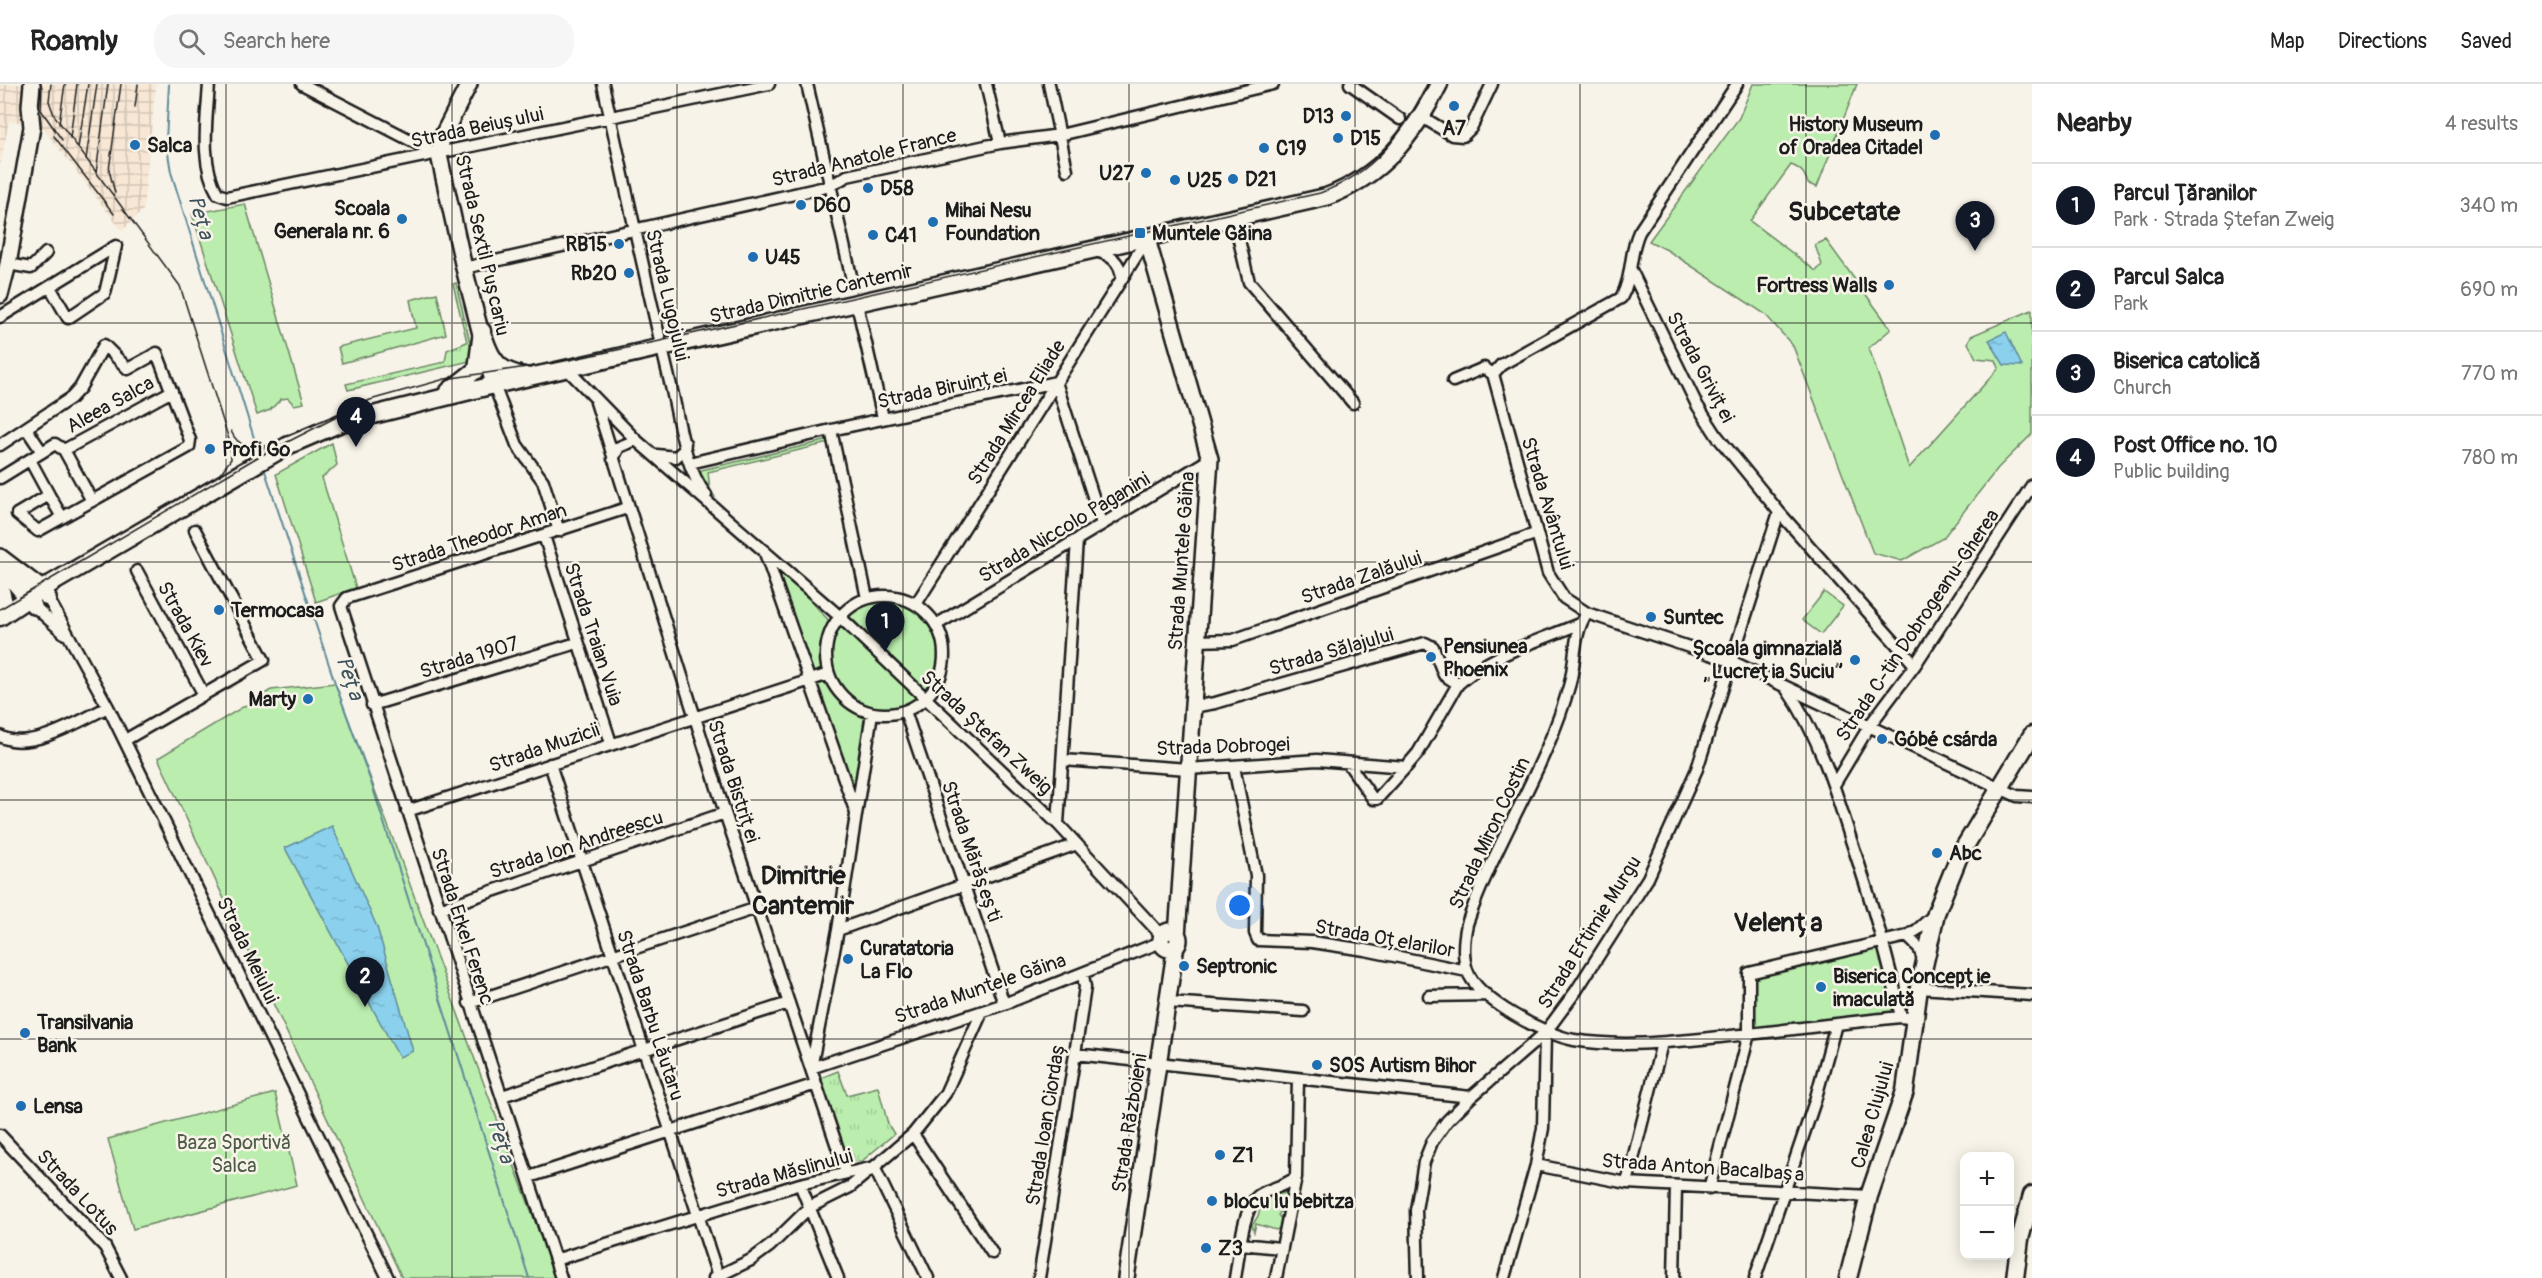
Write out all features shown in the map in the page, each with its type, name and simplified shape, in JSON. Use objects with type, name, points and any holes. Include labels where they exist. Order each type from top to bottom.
[{"type":"main road","name":"Strada Dimitrie Cantemir","points":[[0,618],[132,546],[165,520],[253,465],[341,423],[494,384],[1314,201],[1351,187],[1387,160],[1422,117],[1439,84]]},
{"type":"main road","points":[[482,331],[497,366],[509,373],[529,377]]},
{"type":"main road","points":[[436,399],[464,381],[477,369],[481,353],[482,331]]},
{"type":"main road","name":"Calea Clujului","points":[[1848,1278],[1869,1196],[1905,1091],[1908,1018],[1919,988],[1936,913],[1959,856],[2032,735]]},
{"type":"main road","points":[[2015,1278],[2020,1239],[2032,1195]]},
{"type":"street","points":[[0,295],[8,264],[32,127],[30,106],[32,84]]},
{"type":"street","name":"Strada Beiușului","points":[[209,84],[208,165],[218,195],[227,197],[769,84]]},
{"type":"street","points":[[302,84],[439,154]]},
{"type":"street","name":"Strada Sextil Pușcariu","points":[[469,84],[442,137],[439,154],[464,268],[494,384]]},
{"type":"street","name":"Strada Lugojului","points":[[603,84],[634,229],[690,463],[700,487],[715,507]]},
{"type":"street","points":[[807,84],[852,280]]},
{"type":"street","points":[[986,84],[1000,143]]},
{"type":"street","points":[[1049,84],[1067,170]]},
{"type":"street","name":"Strada Anatole France","points":[[464,268],[830,186],[847,176],[1000,143],[1060,135],[1273,84]]},
{"type":"street","points":[[1350,84],[1400,119]]},
{"type":"street","points":[[1422,117],[1452,135],[1463,136],[1471,128],[1492,84]]},
{"type":"street","points":[[1453,381],[1484,368],[1493,374],[1501,365],[1613,304],[1625,291],[1631,270],[1632,249],[1640,232],[1737,84]]},
{"type":"street","points":[[1234,219],[1249,282],[1353,403]]},
{"type":"street","name":"Strada Mircea Eliade","points":[[916,604],[1147,239]]},
{"type":"street","name":"Strada Muntele Găina","points":[[811,1068],[982,1012],[1083,975],[1168,940],[1178,894],[1210,459],[1147,239]]},
{"type":"street","points":[[0,317],[116,246],[105,293],[68,318],[50,287]]},
{"type":"street","points":[[1095,251],[1115,260],[1122,278]]},
{"type":"street","points":[[8,264],[31,268],[46,253]]},
{"type":"street","name":"Strada Griviței","points":[[1631,270],[1697,405],[1717,436],[1779,512],[1915,665]]},
{"type":"street","points":[[857,304],[883,418]]},
{"type":"street","name":"Aleea Salca","points":[[0,445],[71,398],[80,388],[104,345],[128,369],[157,353],[190,440],[189,447],[38,531],[17,514],[49,495]]},
{"type":"street","name":"Strada Ștefan Zweig","points":[[567,369],[581,380],[595,399],[636,440],[840,616],[1058,824],[1168,940]]},
{"type":"street","name":"Strada Avântului","points":[[1493,374],[1535,534],[1553,583],[1574,606],[1587,613],[1731,661],[2017,796],[2032,797]]},
{"type":"street","points":[[1056,382],[1102,524]]},
{"type":"street","name":"Strada Biruinței","points":[[690,463],[883,418],[1056,382]]},
{"type":"street","points":[[494,384],[517,445],[543,481],[559,531]]},
{"type":"street","name":"Aleea Salca","points":[[64,450],[172,391]]},
{"type":"street","name":"Strada Bistriței","points":[[595,399],[627,508],[725,813],[846,1173]]},
{"type":"street","points":[[26,428],[42,452]]},
{"type":"street","points":[[831,430],[867,598]]},
{"type":"street","points":[[613,459],[619,447],[636,440]]},
{"type":"street","points":[[654,454],[676,457],[684,450],[685,443]]},
{"type":"street","name":"Aleea Salca","points":[[0,478],[55,444],[64,450],[92,501]]},
{"type":"street","points":[[30,459],[62,518]]},
{"type":"street","name":"Strada Niccolo Paganini","points":[[936,625],[1210,459]]},
{"type":"street","name":"Strada C-tin Dobrogeanu-Gherea","points":[[1834,785],[1870,725],[1915,665],[2032,485]]},
{"type":"street","name":"Strada Theodor Aman","points":[[341,602],[627,508]]},
{"type":"street","name":"Strada Eftimie Murgu","points":[[1504,1278],[1536,1166],[1543,1128],[1545,1032],[1576,991],[1648,878],[1697,769],[1779,512]]},
{"type":"street","points":[[125,740],[264,660],[195,530]]},
{"type":"street","name":"Strada Zalăului","points":[[1196,641],[1233,640],[1535,534]]},
{"type":"street","name":"Strada Traian Vuia","points":[[544,536],[611,743]]},
{"type":"street","points":[[1058,824],[1077,540]]},
{"type":"street","points":[[764,550],[857,816]]},
{"type":"street","points":[[0,557],[38,598]]},
{"type":"street","points":[[0,566],[38,598]]},
{"type":"street","name":"Strada Kiev","points":[[136,571],[204,694]]},
{"type":"street","points":[[0,584],[5,606],[0,618]]},
{"type":"street","points":[[892,596],[916,604],[936,625],[944,646],[944,663],[939,678],[926,698],[905,711],[888,714],[856,707],[843,697],[829,674],[826,645],[833,626],[840,616],[867,598],[892,596]]},
{"type":"street","name":"Strada Meiului","points":[[38,598],[71,639]]},
{"type":"street","name":"Strada Meiului","points":[[38,598],[71,639],[125,740],[388,1278]]},
{"type":"street","name":"Strada Erkel Ferenc","points":[[341,602],[406,811],[561,1278]]},
{"type":"street","name":"Strada Miron Costin","points":[[1574,606],[1574,617],[1579,624]]},
{"type":"street","name":"Strada Miron Costin","points":[[1467,971],[1464,944],[1467,924],[1551,741],[1570,681],[1579,624],[1587,613]]},
{"type":"street","points":[[1348,763],[1373,800],[1377,799],[1418,753],[1458,684],[1485,664],[1579,624]]},
{"type":"street","name":"Strada 1907","points":[[372,705],[577,643]]},
{"type":"street","name":"Strada Sălajului","points":[[1192,707],[1215,703],[1425,643],[1433,647],[1444,675],[1458,684]]},
{"type":"street","points":[[694,716],[829,674]]},
{"type":"street","name":"Strada C-tin Dobrogeanu-Gherea","points":[[1786,688],[1804,717],[1834,785],[1908,1018]]},
{"type":"street","points":[[0,736],[15,741],[33,740],[108,707]]},
{"type":"street","name":"Strada Mărășești","points":[[905,711],[1004,1004]]},
{"type":"street","points":[[811,1068],[838,930],[872,712]]},
{"type":"street","name":"Strada Muzicii","points":[[406,811],[694,716]]},
{"type":"street","name":"Strada Dobrogei","points":[[1063,760],[1188,769],[1317,760],[1406,767]]},
{"type":"street","name":"Strada Barbu Lăutaru","points":[[550,764],[698,1215],[716,1277]]},
{"type":"street","name":"Strada Oțelarilor","points":[[1234,767],[1256,875],[1255,933],[1258,940],[1312,942],[1365,950],[1467,971]]},
{"type":"street","name":"Strada Ion Andreescu","points":[[439,909],[725,813]]},
{"type":"street","points":[[838,930],[1077,844]]},
{"type":"street","points":[[470,1003],[757,908]]},
{"type":"street","points":[[1709,1189],[1749,1034],[1749,973],[1907,936],[1936,913]]},
{"type":"street","points":[[1907,936],[1919,948],[1924,963]]},
{"type":"street","name":"Strada Războieni","points":[[1126,1278],[1168,1002],[1171,974],[1168,940]]},
{"type":"street","points":[[1467,971],[1487,995],[1503,1009],[1545,1032],[1574,1040],[1662,1043],[1908,1018]]},
{"type":"street","name":"Strada Ioan Ciordaș","points":[[1039,1278],[1085,987],[1083,975]]},
{"type":"street","points":[[1919,988],[2032,995]]},
{"type":"street","points":[[1429,996],[1487,995]]},
{"type":"street","points":[[1168,1002],[1303,1011]]},
{"type":"street","points":[[502,1096],[789,1003]]},
{"type":"street","name":"Strada Măslinului","points":[[555,1260],[800,1184],[874,1167],[913,1134],[945,1094],[982,1012]]},
{"type":"street","points":[[1755,1278],[1815,1101],[1836,1024]]},
{"type":"street","points":[[1418,1278],[1416,1210],[1424,1162],[1432,1142],[1447,1121],[1471,1097],[1545,1032]]},
{"type":"street","points":[[1627,1183],[1662,1043]]},
{"type":"street","points":[[1075,1054],[1471,1097]]},
{"type":"street","points":[[1276,1278],[1280,1248],[1296,1177],[1298,1079]]},
{"type":"street","points":[[529,1177],[816,1084]]},
{"type":"street","points":[[913,1134],[992,1253]]},
{"type":"street","name":"Strada Lotus","points":[[0,1135],[105,1246],[121,1278]]},
{"type":"street","name":"Strada Anton Bacalbașa","points":[[1536,1166],[1627,1183],[1869,1196]]},
{"type":"street","points":[[716,1277],[761,1253],[810,1207],[850,1186],[874,1167],[928,1278]]},
{"type":"street","points":[[1236,1278],[1250,1205],[1260,1194],[1286,1186],[1296,1177]]},
{"type":"street","points":[[800,1184],[838,1278]]},
{"type":"street","points":[[1674,1278],[1676,1187]]},
{"type":"street","points":[[1241,1244],[1280,1248]]},
{"type":"shaded area","points":[[0,84],[156,84],[143,210],[122,231],[40,124],[9,121],[0,166]]},
{"type":"green space","points":[[1753,84],[1857,84],[1817,187],[1808,184],[1802,172],[1791,165],[1750,221],[1816,271],[1822,265],[1815,245],[1826,240],[1891,329],[1869,348],[1909,468],[1999,368],[1996,360],[1976,358],[1968,343],[1971,336],[2032,310],[2032,434],[1998,468],[1943,538],[1902,561],[1873,553],[1793,346],[1765,314],[1667,250],[1649,241],[1739,118]]},
{"type":"green space","points":[[245,204],[304,403],[294,405],[288,398],[281,399],[270,410],[257,415],[192,214]]},
{"type":"green space","points":[[456,283],[474,360],[348,390],[346,384],[445,362],[447,350],[467,342],[453,284]]},
{"type":"green space","points":[[437,293],[446,334],[342,363],[338,347],[416,328],[410,300]]},
{"type":"green space","points":[[829,440],[829,443],[708,472],[710,490],[715,497],[711,498],[700,482],[697,471]]},
{"type":"green space","points":[[332,443],[337,465],[322,478],[356,588],[316,602],[276,474]]},
{"type":"green space","points":[[764,550],[833,625],[866,598],[896,594],[921,608],[937,632],[943,661],[936,688],[913,707],[872,713],[857,816]]},
{"type":"green space","points":[[1824,592],[1843,606],[1821,634],[1802,620]]},
{"type":"green space","points":[[335,683],[555,1278],[402,1278],[158,758],[271,690]]},
{"type":"green space","points":[[1878,948],[1896,1004],[1891,1013],[1756,1029],[1753,976],[1812,966]]},
{"type":"green space","points":[[838,1071],[847,1095],[878,1087],[888,1124],[894,1134],[862,1161],[847,1162],[820,1085],[823,1077]]},
{"type":"green space","name":"Baza Sportivă Salca","points":[[275,1093],[297,1185],[133,1229],[108,1139]]},
{"type":"green space","points":[[1289,1188],[1287,1204],[1278,1215],[1282,1220],[1282,1227],[1276,1230],[1256,1224],[1254,1232],[1252,1226],[1258,1216],[1263,1198],[1284,1193]]},
{"type":"water","points":[[2006,332],[2022,366],[2004,365],[1989,340]]},
{"type":"water","points":[[332,826],[377,927],[413,1051],[399,1057],[285,848]]},
{"type":"waterway","name":"Peța","points":[[169,84],[166,141],[171,172],[259,454]]},
{"type":"waterway","name":"Peța","points":[[264,468],[335,683],[371,782],[529,1278]]},
{"type":"tram line","points":[[51,84],[49,101],[54,115],[180,286],[230,443],[231,459],[220,474]]},
{"type":"tram line","points":[[59,124],[65,84]]},
{"type":"tram line","points":[[70,138],[77,84]]},
{"type":"tram line","points":[[78,148],[88,84]]},
{"type":"tram line","points":[[86,159],[97,84]]},
{"type":"tram line","points":[[96,173],[108,84]]},
{"type":"tram line","points":[[115,193],[109,170],[121,84]]},
{"type":"tram line","points":[[135,107],[138,84]]},
{"type":"tram line","points":[[0,609],[256,458],[370,400],[445,379],[555,363],[660,341],[1320,193],[1357,175],[1385,150],[1408,119],[1427,84]]},
{"type":"tram line","points":[[42,87],[41,110],[62,140]]},
{"type":"tram line","points":[[54,136],[114,214]]},
{"type":"tram line","points":[[231,431],[238,441],[248,446],[259,447],[271,444]]},
{"type":"place","name":"A7","points":[[1454,106]]},
{"type":"place","name":"D13","points":[[1346,116]]},
{"type":"place","name":"History Museum of Oradea Citadel","points":[[1935,135]]},
{"type":"place","name":"D15","points":[[1338,138]]},
{"type":"place","name":"Salca","points":[[135,145]]},
{"type":"place","name":"C19","points":[[1264,148]]},
{"type":"place","name":"U27","points":[[1146,173]]},
{"type":"place","name":"D21","points":[[1233,179]]},
{"type":"place","name":"U25","points":[[1175,180]]},
{"type":"place","name":"D58","points":[[868,188]]},
{"type":"place","name":"D60","points":[[801,205]]},
{"type":"place","name":"Scoala Generala nr. 6","points":[[402,219]]},
{"type":"place","name":"Mihai Nesu Foundation","points":[[933,222]]},
{"type":"place","name":"Muntele Găina","points":[[1140,233]]},
{"type":"place","name":"C41","points":[[873,235]]},
{"type":"place","name":"RB15","points":[[619,244]]},
{"type":"place","name":"Biserica catolică","points":[[1975,251]]},
{"type":"place","name":"U45","points":[[753,257]]},
{"type":"place","name":"Rb20","points":[[629,273]]},
{"type":"place","name":"Fortress Walls","points":[[1889,285]]},
{"type":"place","name":"Post Office no. 10","points":[[356,447]]},
{"type":"place","name":"Profi Go","points":[[210,449]]},
{"type":"place","name":"Termocasa","points":[[219,610]]},
{"type":"place","name":"Suntec","points":[[1651,617]]},
{"type":"place","name":"Parcul Țăranilor","points":[[885,652]]},
{"type":"place","name":"Pensiunea Phoenix","points":[[1431,657]]},
{"type":"place","name":"Școala gimnazială „Lucreția Suciu”","points":[[1855,660]]},
{"type":"place","name":"Marty","points":[[308,699]]},
{"type":"place","name":"Góbé csárda","points":[[1882,739]]},
{"type":"place","name":"Abc","points":[[1937,853]]},
{"type":"place","name":"Curatatoria La Flo","points":[[848,959]]},
{"type":"place","name":"Septronic","points":[[1184,966]]},
{"type":"place","name":"Biserica Concepție imaculată","points":[[1821,987]]},
{"type":"place","name":"Parcul Salca","points":[[365,1007]]},
{"type":"place","name":"Transilvania Bank","points":[[25,1033]]},
{"type":"place","name":"SOS Autism Bihor","points":[[1317,1065]]},
{"type":"place","name":"Lensa","points":[[21,1106]]},
{"type":"place","name":"Z1","points":[[1220,1155]]},
{"type":"place","name":"blocu lu bebitza","points":[[1212,1201]]},
{"type":"place","name":"Z3","points":[[1206,1248]]},
{"type":"district","name":"Subcetate","points":[[1844,211]]},
{"type":"district","name":"Dimitrie Cantemir","points":[[803,890]]},
{"type":"district","name":"Velența","points":[[1778,922]]}]
